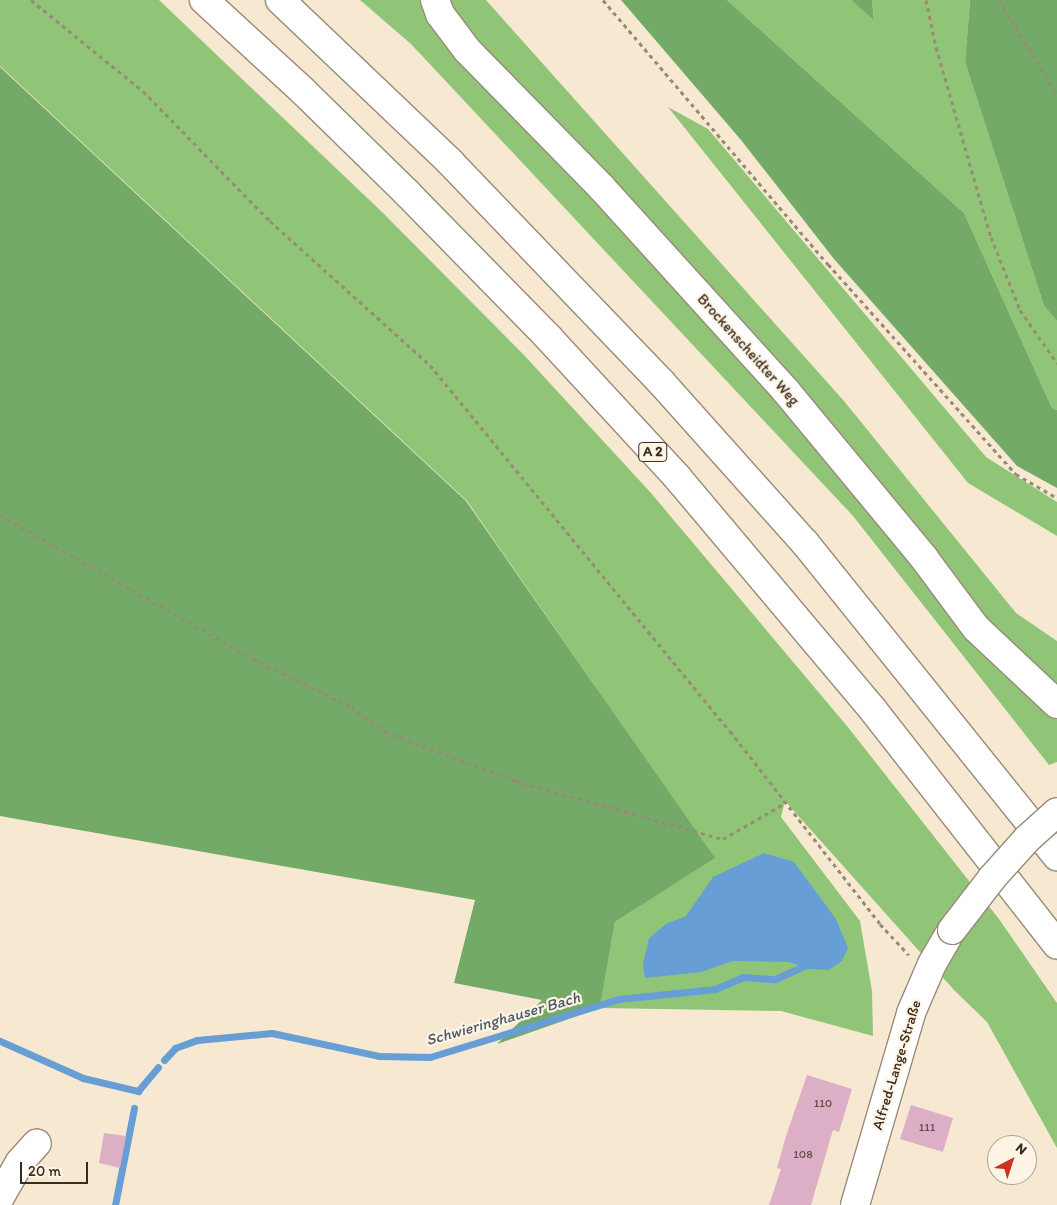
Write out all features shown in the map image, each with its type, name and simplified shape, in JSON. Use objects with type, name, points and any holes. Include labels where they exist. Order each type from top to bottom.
[{"type":"main road","name":"A 2","points":[[204,0],[303,91],[407,193],[548,338],[676,477],[873,710],[1057,945]]},
{"type":"main road","points":[[280,0],[450,162],[661,382],[804,542],[1057,856]]},
{"type":"main road","name":"Brockenscheidter Weg","points":[[435,0],[440,14],[467,50],[602,188],[786,391],[924,558],[976,628],[1057,704]]},
{"type":"main road","name":"Alfred-Lange-Straße","points":[[855,1205],[911,1014],[932,964],[952,930],[992,878],[1027,839],[1057,812]]},
{"type":"main road","points":[[0,1196],[20,1162],[37,1143]]},
{"type":"path","points":[[31,0],[144,91],[270,221],[430,365],[730,731],[906,954],[932,964]]},
{"type":"path","points":[[603,0],[828,264],[1010,467],[1057,498]]},
{"type":"path","points":[[926,0],[939,56],[991,236],[1020,310],[1057,363]]},
{"type":"path","points":[[999,0],[1057,94]]},
{"type":"path","points":[[0,515],[253,659],[351,707],[385,732],[516,781],[722,839],[785,803]]},
{"type":"green space","points":[[0,0],[159,0],[382,212],[523,354],[651,493],[847,726],[999,919],[1057,1003],[1057,1148],[987,1022],[954,990],[785,801],[781,817],[860,921],[872,991],[873,1036],[781,1011],[600,1008],[615,922],[714,858],[467,501],[0,66]]},
{"type":"green space","points":[[360,0],[486,0],[844,401],[1016,613],[1057,641],[1057,762],[1049,765],[853,516],[411,44]]},
{"type":"green space","points":[[621,0],[727,0],[964,213],[1052,408],[1057,410],[1057,488],[1017,466],[834,259],[741,140]]},
{"type":"green space","points":[[727,0],[851,0],[874,19],[872,0],[970,0],[965,62],[1044,306],[1057,321],[1057,410],[1052,408],[964,213]]},
{"type":"green space","points":[[851,0],[872,0],[874,20]]},
{"type":"green space","points":[[970,0],[1057,0],[1057,321],[1044,306],[965,62]]},
{"type":"green space","points":[[0,67],[466,501],[715,858],[615,922],[600,1008],[497,1044],[542,1000],[454,983],[475,900],[0,816]]},
{"type":"green space","points":[[668,107],[708,129],[986,457],[1057,502],[1057,536],[968,483]]},
{"type":"water","points":[[764,853],[794,862],[836,919],[848,948],[842,961],[829,970],[810,969],[789,962],[733,961],[701,972],[645,978],[643,964],[649,938],[666,924],[686,916],[713,877]]},
{"type":"building","points":[[807,1075],[852,1089],[839,1132],[833,1130],[811,1205],[769,1205],[781,1169],[777,1168],[786,1136]]},
{"type":"building","points":[[911,1105],[953,1118],[943,1152],[900,1139]]},
{"type":"building","points":[[104,1133],[126,1136],[120,1168],[99,1163]]},
{"type":"waterway","name":"Schwieringhauser Bach","points":[[164,1060],[175,1048],[197,1040],[272,1033],[379,1056],[430,1057],[619,999],[715,989],[743,977],[775,979],[809,964]]},
{"type":"waterway","name":"Schwieringhauser Bach","points":[[0,1041],[83,1078],[138,1091],[158,1067]]},
{"type":"waterway","points":[[115,1205],[134,1108]]}]
